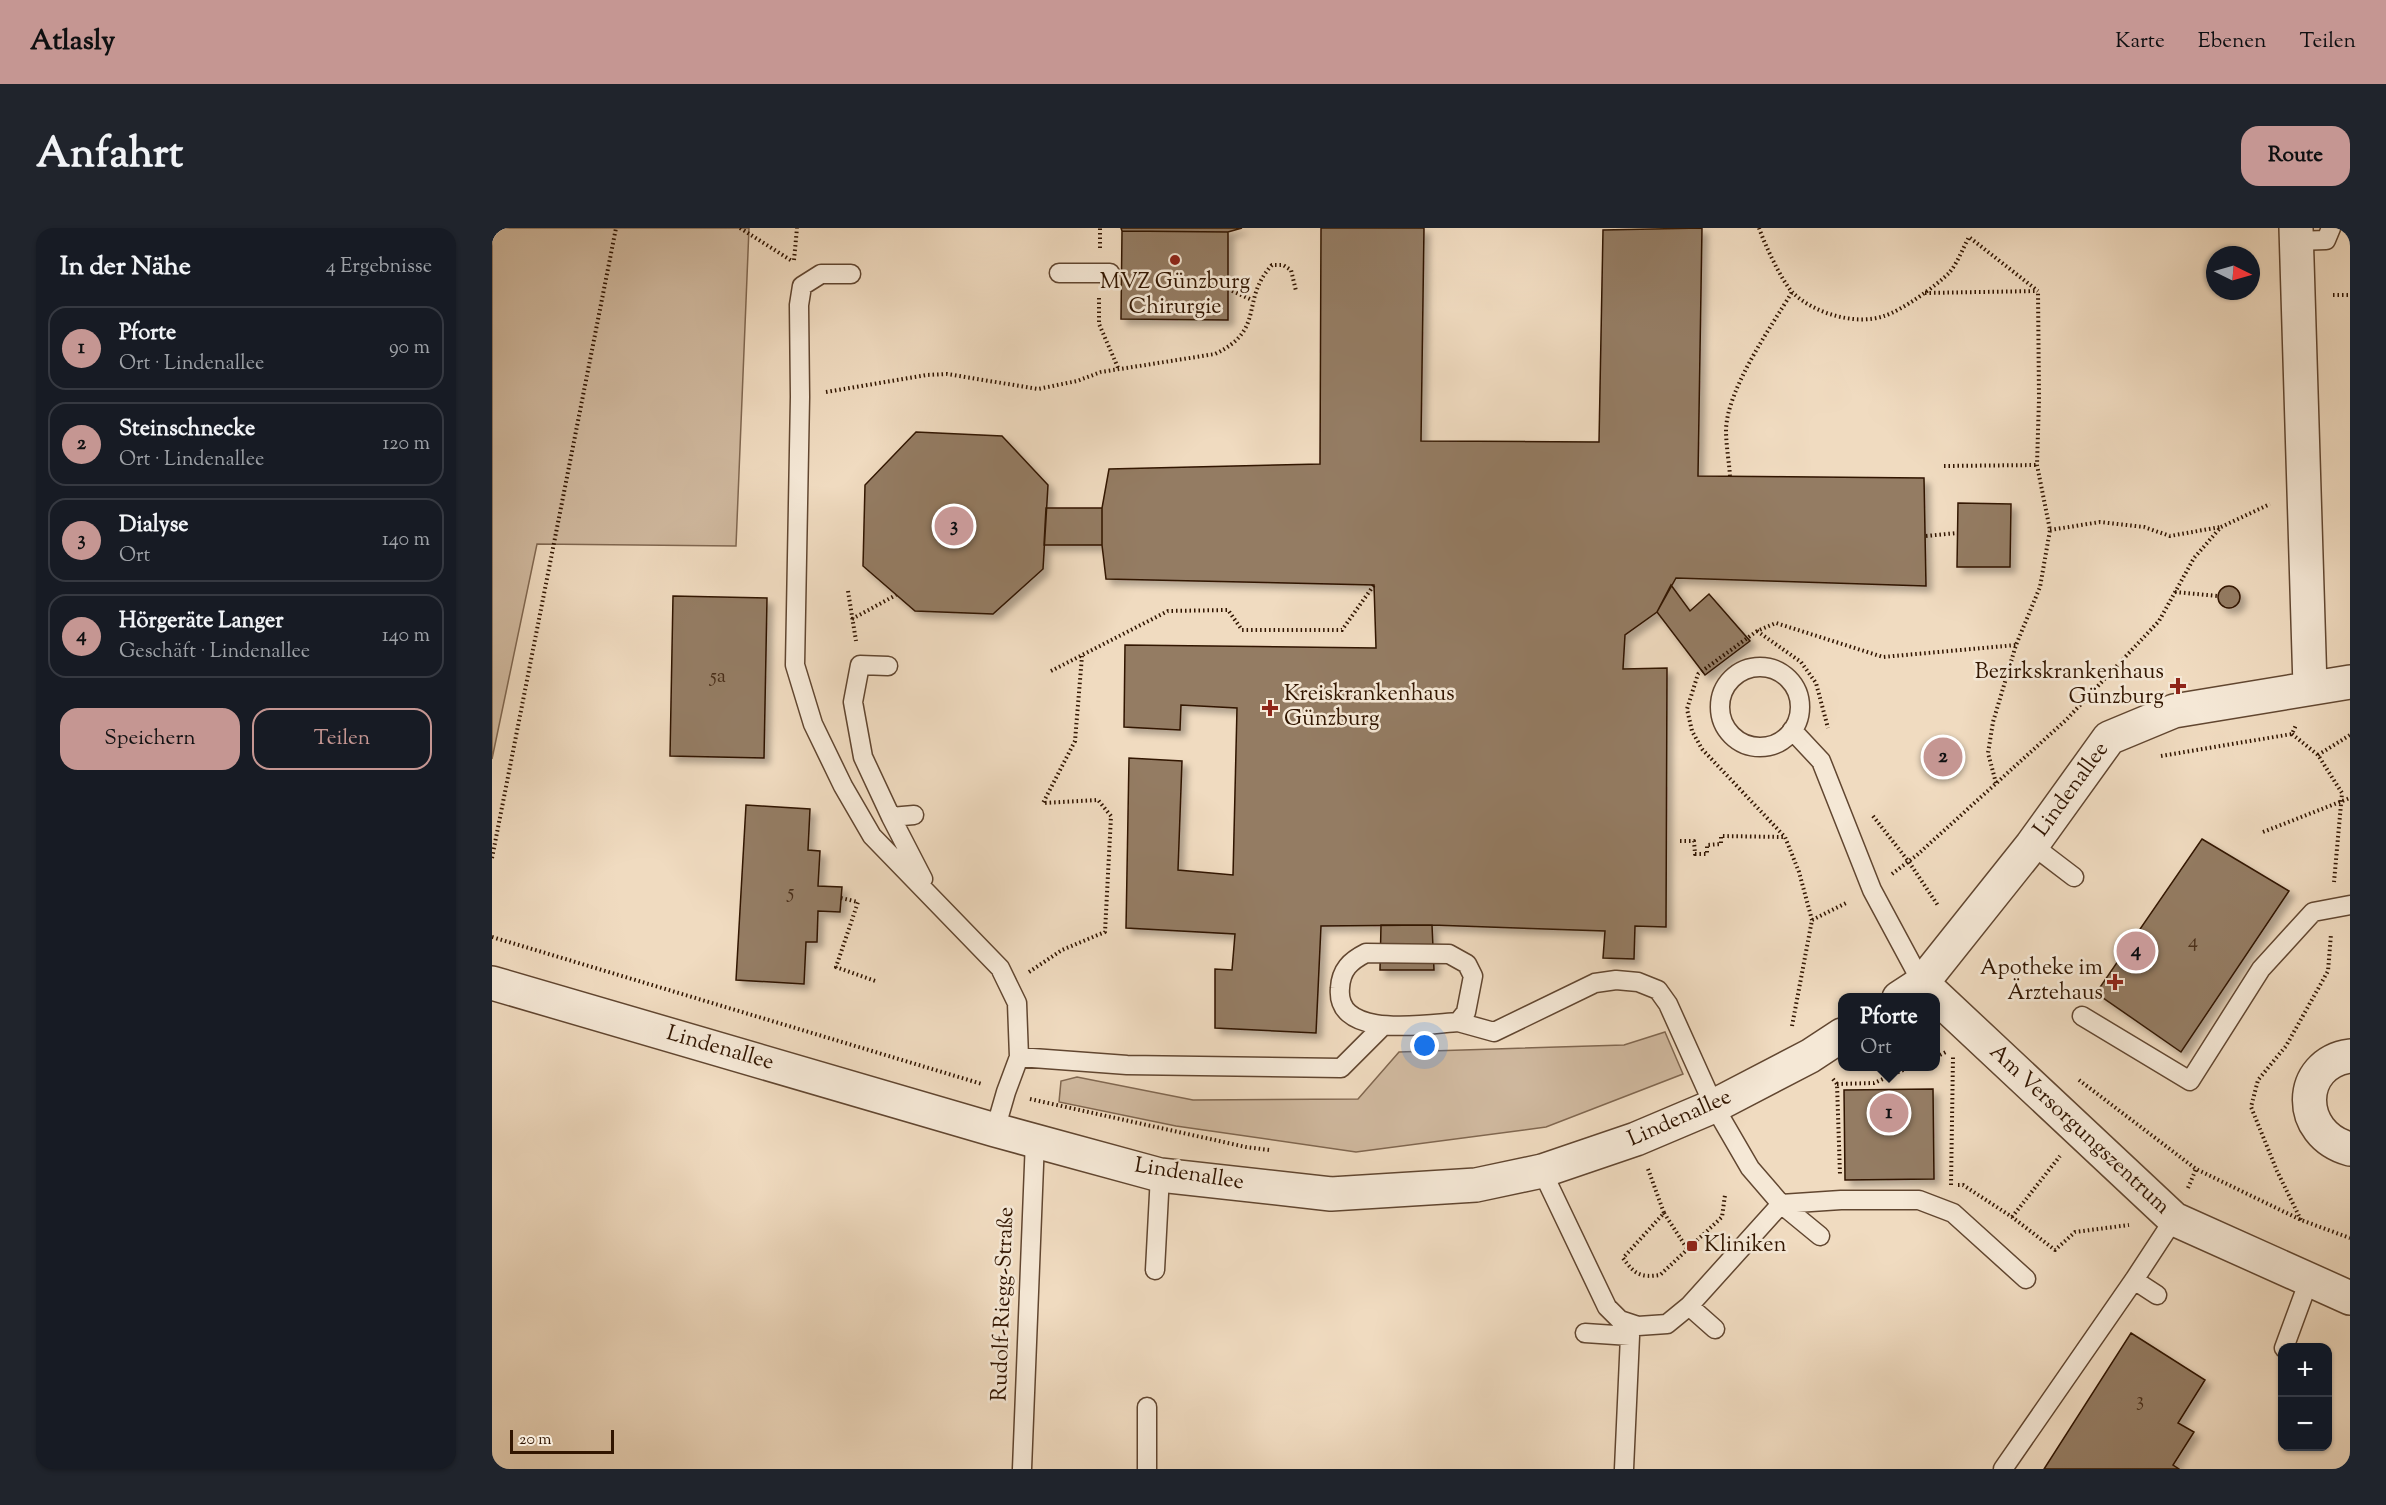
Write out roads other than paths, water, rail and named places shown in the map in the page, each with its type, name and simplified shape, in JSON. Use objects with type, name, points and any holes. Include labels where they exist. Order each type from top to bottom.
[{"type":"street","points":[[2296,234],[2305,463],[2310,687]]},
{"type":"street","name":"Lindenallee","points":[[1910,990],[1962,933],[2032,845],[2109,738],[2174,711],[2350,682]]},
{"type":"street","name":"Lindenallee","points":[[492,983],[995,1130],[1160,1175],[1331,1194],[1476,1185],[1542,1171],[1636,1139],[1714,1106],[1810,1056],[1838,1038]]},
{"type":"street","name":"Am Versorgungszentrum","points":[[1940,1015],[2080,1131],[2179,1207],[2309,1281],[2350,1298]]},
{"type":"street","points":[[2350,1056],[2328,1065],[2317,1077],[2310,1091],[2310,1107],[2314,1122],[2323,1136],[2335,1145],[2350,1149]]},
{"type":"lane","points":[[2296,234],[2326,240],[2331,228]]},
{"type":"lane","points":[[1059,273],[1110,273]]},
{"type":"lane","points":[[851,274],[821,274],[802,286],[799,304],[800,397],[795,665],[813,724],[843,786],[872,836],[1000,968],[1017,1003],[1019,1058],[995,1130]]},
{"type":"lane","points":[[888,666],[860,665],[852,702],[863,757],[930,894]]},
{"type":"lane","points":[[1753,667],[1778,670],[1788,677],[1796,687],[1800,701],[1800,712],[1792,730],[1779,742],[1767,746],[1742,743],[1732,735],[1721,713],[1724,689],[1731,678],[1753,667]]},
{"type":"lane","points":[[1792,730],[1821,761],[1910,990]]},
{"type":"lane","points":[[891,817],[914,815]]},
{"type":"lane","points":[[2032,845],[2074,877]]},
{"type":"lane","points":[[2082,1016],[2190,1081],[2261,969],[2313,912],[2341,906]]},
{"type":"lane","points":[[1458,1022],[1466,1012],[1473,976],[1467,964],[1449,954],[1366,953],[1347,965],[1340,980],[1339,996],[1343,1009],[1358,1020],[1383,1026],[1458,1022],[1494,1032],[1595,983],[1616,980],[1638,982],[1658,990],[1668,1004],[1714,1106],[1750,1168],[1781,1204],[1820,1236]]},
{"type":"lane","points":[[1019,1058],[1127,1065],[1341,1068],[1383,1026]]},
{"type":"lane","name":"Rudolf-Riegg-Straße","points":[[1022,1469],[1035,1140]]},
{"type":"lane","points":[[1542,1171],[1607,1307],[1631,1330]]},
{"type":"lane","points":[[1155,1270],[1160,1175]]},
{"type":"lane","points":[[1585,1333],[1631,1330],[1667,1324],[1689,1306],[1781,1204],[1841,1200],[1919,1200],[1953,1213],[2026,1279]]},
{"type":"lane","points":[[2003,1469],[2134,1280],[2179,1207]]},
{"type":"lane","points":[[2134,1280],[2157,1295]]},
{"type":"lane","points":[[2286,1343],[2309,1281]]},
{"type":"lane","points":[[1689,1306],[1715,1329]]},
{"type":"lane","points":[[1624,1469],[1631,1330]]},
{"type":"lane","points":[[1147,1407],[1147,1469]]},
{"type":"place","name":"MVZ Günzburg Chirurgie","points":[[1175,260]]},
{"type":"place","name":"Dialyse","points":[[954,526]]},
{"type":"place","name":"Bezirkskrankenhaus Günzburg","points":[[2178,686]]},
{"type":"place","name":"Kreiskrankenhaus Günzburg","points":[[1270,708]]},
{"type":"place","name":"Steinschnecke","points":[[1943,757]]},
{"type":"place","name":"Hörgeräte Langer","points":[[2136,951]]},
{"type":"place","name":"Apotheke im Ärztehaus","points":[[2115,982]]},
{"type":"place","name":"Pforte","points":[[1889,1113]]},
{"type":"place","name":"Kliniken","points":[[1692,1246]]}]
